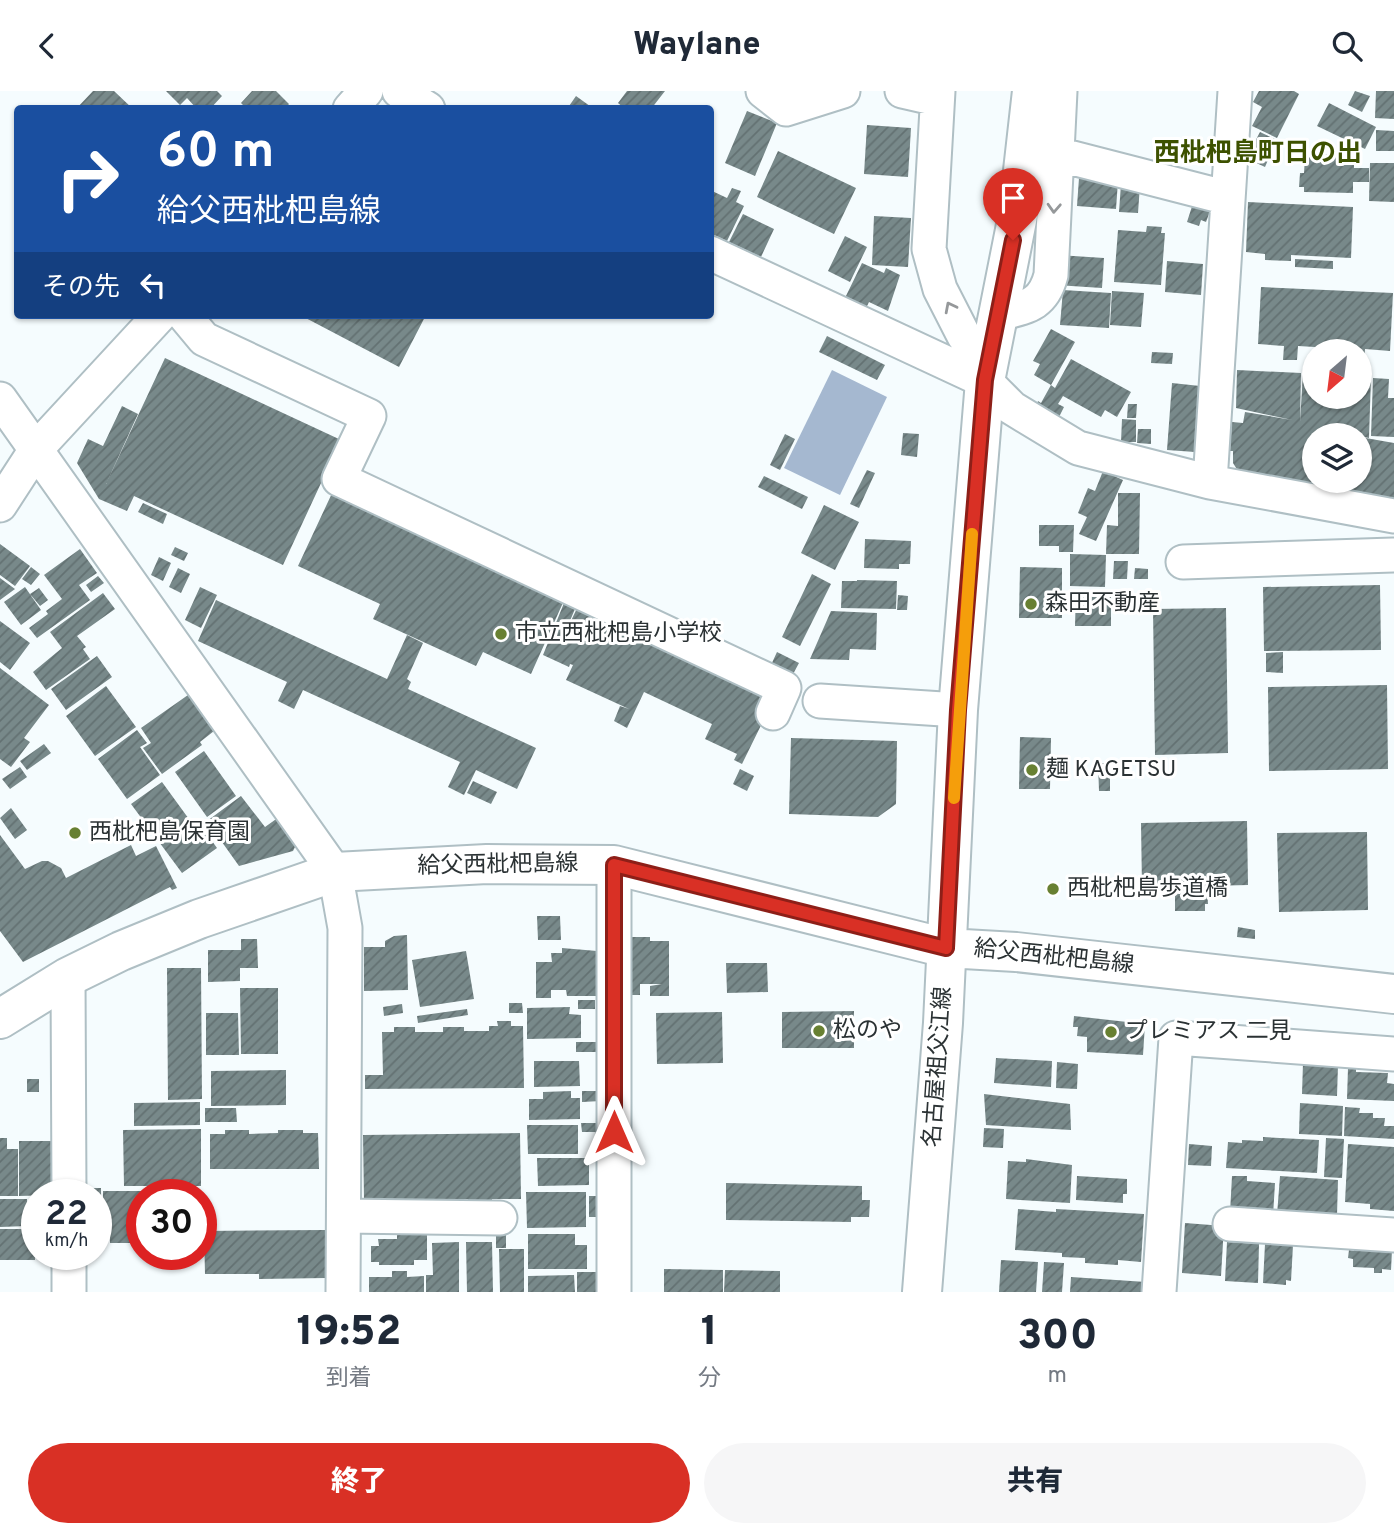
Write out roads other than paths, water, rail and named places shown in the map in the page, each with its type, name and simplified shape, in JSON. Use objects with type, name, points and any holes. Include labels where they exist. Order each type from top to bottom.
[{"type":"main road","name":"名古屋祖父江線","points":[[922,1292],[943,1023],[958,710],[986,372],[1018,215],[1032,91]]},
{"type":"main road","name":"給父西枇杷島線","points":[[0,1019],[68,977],[121,951],[199,919],[335,872],[487,864],[614,865],[946,948],[1016,952],[1394,994]]},
{"type":"street","points":[[354,105],[366,91]]},
{"type":"street","points":[[399,91],[422,105]]},
{"type":"street","points":[[763,91],[786,109],[843,91]]},
{"type":"street","points":[[902,91],[937,95],[929,249],[940,289],[964,336],[1012,408],[1077,448],[1210,482],[1393,515],[1394,571]]},
{"type":"street","points":[[998,314],[1030,306],[1047,290],[1051,275],[1060,91]]},
{"type":"street","points":[[1210,482],[1236,91]]},
{"type":"street","points":[[1057,154],[1228,198]]},
{"type":"street","points":[[714,255],[986,372]]},
{"type":"street","points":[[0,505],[37,449],[156,319]]},
{"type":"street","points":[[187,319],[204,339],[369,416],[339,479],[784,688],[773,713]]},
{"type":"street","points":[[0,399],[335,872],[345,928],[343,1292]]},
{"type":"street","points":[[1183,562],[1393,555]]},
{"type":"street","points":[[820,701],[958,710]]},
{"type":"street","points":[[614,865],[614,1292]]},
{"type":"street","points":[[68,977],[68,1179]]},
{"type":"street","points":[[1159,1292],[1176,1038],[1394,1054]]},
{"type":"street","points":[[344,1216],[500,1218]]},
{"type":"street","points":[[1230,1224],[1394,1235]]},
{"type":"street","points":[[69,1270],[69,1292]]},
{"type":"water","points":[[832,370],[887,397],[840,495],[784,468]]},
{"type":"place","name":"森田不動産","points":[[1031,604]]},
{"type":"place","name":"市立西枇杷島小学校","points":[[501,634]]},
{"type":"place","name":"麺 KAGETSU","points":[[1032,770]]},
{"type":"place","name":"西枇杷島保育園","points":[[75,833]]},
{"type":"place","name":"西枇杷島歩道橋","points":[[1053,889]]},
{"type":"place","name":"松のや","points":[[819,1031]]},
{"type":"place","name":"プレミアス 二見","points":[[1111,1032]]},
{"type":"district","name":"西枇杷島町日の出","points":[[1258,154]]}]
